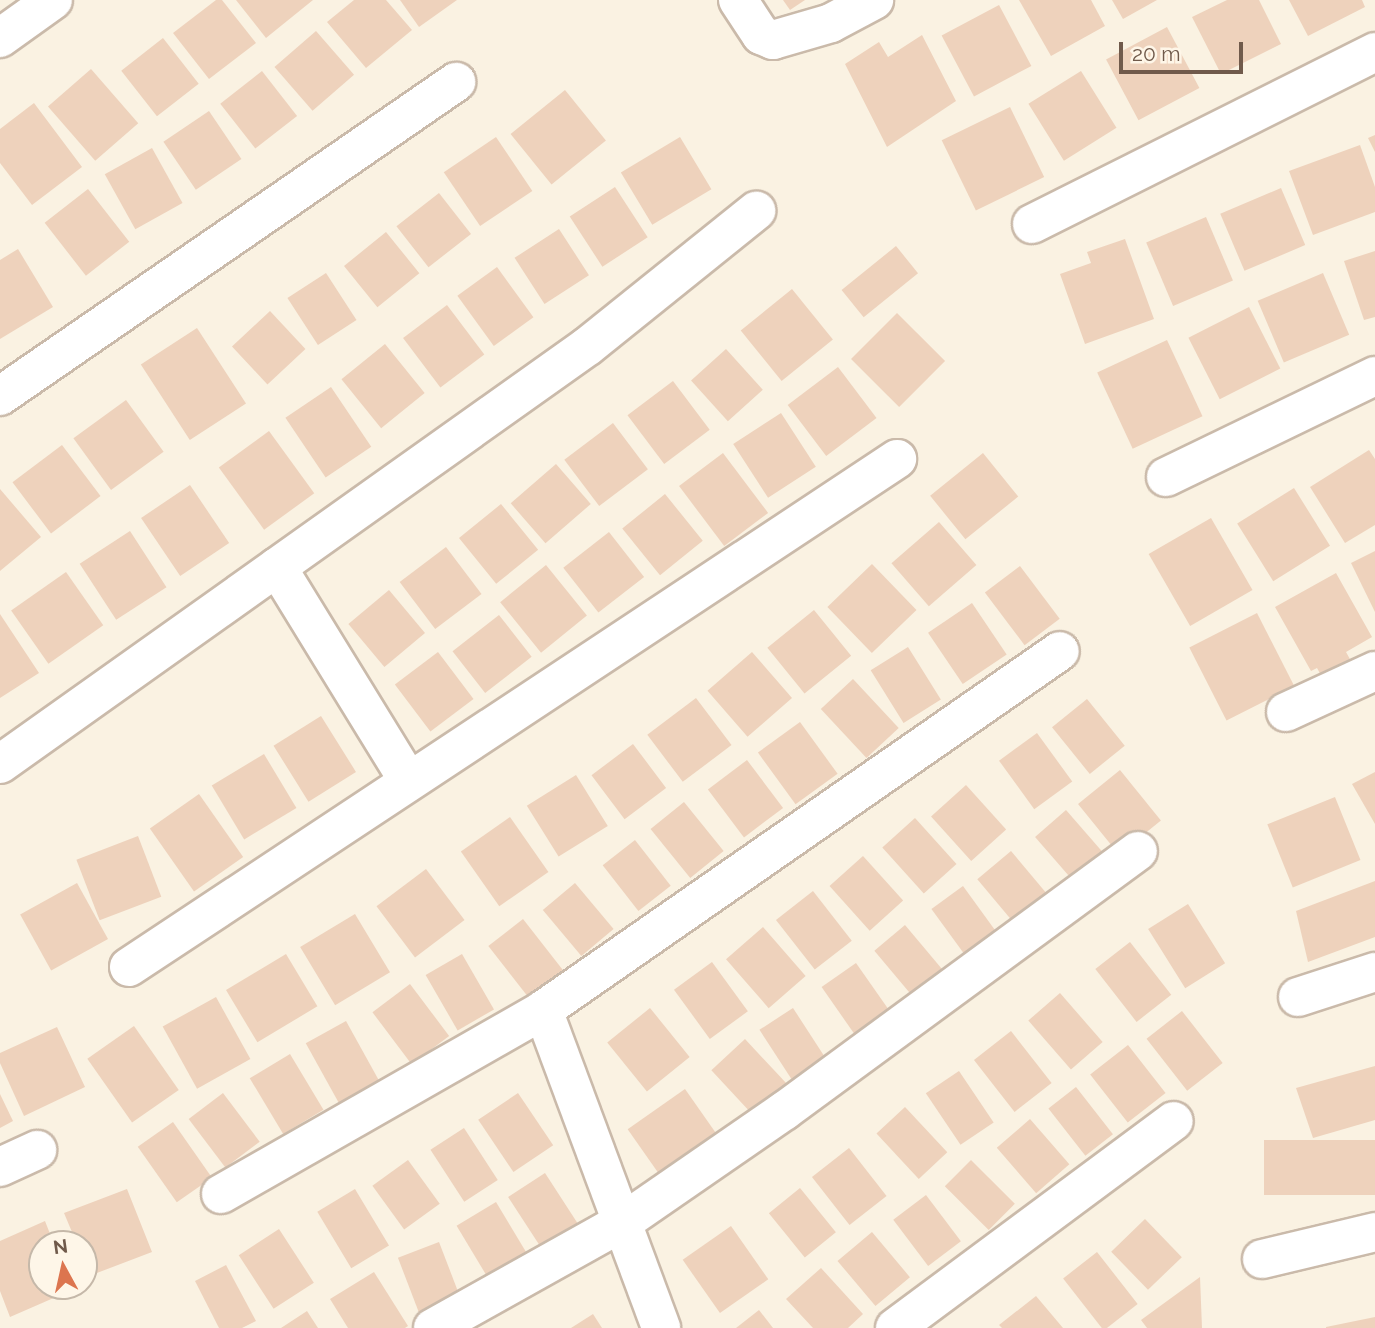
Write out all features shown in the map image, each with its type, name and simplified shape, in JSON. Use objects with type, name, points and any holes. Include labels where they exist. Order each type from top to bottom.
[{"type":"street","points":[[0,38],[53,0]]},
{"type":"street","points":[[738,0],[761,34],[774,40],[831,23],[874,0]]},
{"type":"street","points":[[1032,224],[1375,52]]},
{"type":"street","points":[[0,396],[456,82]]},
{"type":"street","points":[[0,764],[588,346],[756,211]]},
{"type":"street","points":[[1166,477],[1375,376]]},
{"type":"street","points":[[129,967],[897,459]]},
{"type":"street","points":[[277,567],[408,780]]},
{"type":"street","points":[[221,1194],[543,1010],[1060,651]]},
{"type":"street","points":[[1286,712],[1375,671]]},
{"type":"street","points":[[433,1328],[623,1222],[784,1111],[1138,850]]},
{"type":"street","points":[[1298,998],[1375,972]]},
{"type":"street","points":[[543,1010],[661,1328]]},
{"type":"street","points":[[895,1328],[1174,1121]]},
{"type":"street","points":[[0,1167],[37,1150]]},
{"type":"street","points":[[1262,1259],[1375,1232]]},
{"type":"building","points":[[216,0],[222,0],[256,43],[209,79],[173,33]]},
{"type":"building","points":[[236,0],[313,0],[266,38]]},
{"type":"building","points":[[354,0],[386,0],[412,30],[366,68],[327,22]]},
{"type":"building","points":[[400,0],[457,0],[419,27]]},
{"type":"building","points":[[783,0],[805,0],[790,10]]},
{"type":"building","points":[[1019,0],[1091,0],[1105,26],[1051,56]]},
{"type":"building","points":[[1112,0],[1157,0],[1123,19]]},
{"type":"building","points":[[1227,0],[1259,0],[1281,44],[1221,74],[1192,17]]},
{"type":"building","points":[[1289,0],[1362,0],[1365,7],[1308,36]]},
{"type":"building","points":[[999,5],[1031,66],[974,96],[942,36]]},
{"type":"building","points":[[1167,27],[1199,88],[1138,120],[1106,59]]},
{"type":"building","points":[[316,31],[354,75],[313,111],[274,67]]},
{"type":"building","points":[[922,35],[956,101],[887,147],[845,64],[879,42],[888,57]]},
{"type":"building","points":[[163,38],[199,84],[157,116],[121,71]]},
{"type":"building","points":[[91,69],[138,123],[95,161],[48,106]]},
{"type":"building","points":[[262,71],[297,116],[255,149],[220,104]]},
{"type":"building","points":[[1081,71],[1117,128],[1064,161],[1028,104]]},
{"type":"building","points":[[565,90],[606,141],[552,185],[511,134]]},
{"type":"building","points":[[34,103],[82,167],[32,205],[0,163],[0,129]]},
{"type":"building","points":[[1010,107],[1044,177],[976,210],[942,140]]},
{"type":"building","points":[[209,111],[241,159],[196,190],[163,142]]},
{"type":"building","points":[[1375,135],[1375,152],[1368,138]]},
{"type":"building","points":[[496,137],[532,191],[480,226],[444,172]]},
{"type":"building","points":[[680,137],[711,189],[652,225],[621,173]]},
{"type":"building","points":[[1360,145],[1375,187],[1375,212],[1313,235],[1289,171]]},
{"type":"building","points":[[152,148],[183,203],[135,229],[105,174]]},
{"type":"building","points":[[615,187],[648,237],[602,267],[570,216]]},
{"type":"building","points":[[1281,188],[1305,245],[1244,271],[1220,214]]},
{"type":"building","points":[[88,189],[129,242],[86,276],[45,223]]},
{"type":"building","points":[[439,193],[471,234],[428,267],[396,226]]},
{"type":"building","points":[[1206,217],[1233,281],[1173,306],[1146,242]]},
{"type":"building","points":[[559,229],[589,275],[545,304],[515,258]]},
{"type":"building","points":[[386,232],[419,273],[377,307],[344,266]]},
{"type":"building","points":[[1125,239],[1154,319],[1085,344],[1060,274],[1091,263],[1087,252]]},
{"type":"building","points":[[896,246],[918,273],[864,317],[842,290]]},
{"type":"building","points":[[18,249],[53,307],[0,339],[0,260]]},
{"type":"building","points":[[1375,251],[1375,317],[1364,320],[1344,261]]},
{"type":"building","points":[[497,267],[533,317],[494,346],[457,296]]},
{"type":"building","points":[[326,273],[356,320],[318,345],[287,298]]},
{"type":"building","points":[[1323,273],[1349,335],[1284,362],[1258,301]]},
{"type":"building","points":[[792,289],[833,340],[782,381],[741,331]]},
{"type":"building","points":[[447,305],[484,355],[440,388],[403,338]]},
{"type":"building","points":[[1249,307],[1280,368],[1220,399],[1188,338]]},
{"type":"building","points":[[270,311],[305,349],[267,384],[232,346]]},
{"type":"building","points":[[897,313],[945,361],[899,407],[851,359]]},
{"type":"building","points":[[197,328],[246,403],[190,440],[141,364]]},
{"type":"building","points":[[1167,340],[1202,416],[1133,449],[1097,373]]},
{"type":"building","points":[[385,344],[425,393],[381,428],[341,379]]},
{"type":"building","points":[[726,349],[763,390],[728,421],[691,380]]},
{"type":"building","points":[[838,367],[877,418],[826,456],[788,405]]},
{"type":"building","points":[[673,381],[710,430],[664,464],[627,415]]},
{"type":"building","points":[[331,387],[371,447],[326,477],[285,418]]},
{"type":"building","points":[[126,400],[164,452],[111,490],[73,438]]},
{"type":"building","points":[[781,413],[816,467],[768,498],[733,444]]},
{"type":"building","points":[[613,423],[648,469],[599,506],[564,460]]},
{"type":"building","points":[[269,431],[314,493],[264,530],[219,467]]},
{"type":"building","points":[[62,445],[101,496],[51,533],[12,482]]},
{"type":"building","points":[[1369,450],[1375,459],[1375,525],[1345,543],[1310,487]]},
{"type":"building","points":[[723,453],[768,513],[724,546],[679,486]]},
{"type":"building","points":[[983,453],[1018,497],[965,539],[930,496]]},
{"type":"building","points":[[556,464],[591,504],[545,543],[511,503]]},
{"type":"building","points":[[190,485],[229,543],[180,576],[141,518]]},
{"type":"building","points":[[1294,488],[1330,546],[1273,581],[1237,524]]},
{"type":"building","points":[[0,489],[41,537],[0,571]]},
{"type":"building","points":[[665,494],[703,541],[660,575],[622,529]]},
{"type":"building","points":[[501,504],[538,550],[496,584],[459,538]]},
{"type":"building","points":[[1211,518],[1252,590],[1190,626],[1149,554]]},
{"type":"building","points":[[939,522],[976,565],[929,606],[891,563]]},
{"type":"building","points":[[130,531],[166,587],[116,620],[80,564]]},
{"type":"building","points":[[609,532],[644,577],[598,613],[563,568]]},
{"type":"building","points":[[446,547],[482,594],[435,629],[400,582]]},
{"type":"building","points":[[1375,551],[1375,612],[1351,563]]},
{"type":"building","points":[[872,564],[916,610],[872,653],[827,607]]},
{"type":"building","points":[[546,565],[587,616],[541,653],[500,602]]},
{"type":"building","points":[[1020,566],[1060,619],[1025,645],[985,592]]},
{"type":"building","points":[[66,572],[103,625],[48,664],[11,610]]},
{"type":"building","points":[[1336,573],[1372,637],[1346,652],[1356,670],[1327,686],[1317,668],[1311,671],[1275,607]]},
{"type":"building","points":[[389,590],[425,633],[384,667],[348,624]]},
{"type":"building","points":[[972,603],[1007,654],[963,684],[928,633]]},
{"type":"building","points":[[814,610],[851,656],[805,694],[767,648]]},
{"type":"building","points":[[1257,613],[1294,686],[1227,721],[1189,648]]},
{"type":"building","points":[[0,614],[39,673],[0,698]]},
{"type":"building","points":[[499,615],[532,657],[485,693],[453,651]]},
{"type":"building","points":[[908,647],[941,700],[904,723],[871,670]]},
{"type":"building","points":[[438,652],[474,699],[430,732],[395,684]]},
{"type":"building","points":[[752,652],[792,698],[747,737],[707,691]]},
{"type":"building","points":[[853,679],[899,728],[867,758],[821,709]]},
{"type":"building","points":[[696,698],[732,745],[683,782],[647,735]]},
{"type":"building","points":[[1087,699],[1125,746],[1090,774],[1052,727]]},
{"type":"building","points":[[321,716],[356,772],[308,802],[274,746]]},
{"type":"building","points":[[800,722],[838,774],[796,804],[758,753]]},
{"type":"building","points":[[1037,733],[1072,782],[1034,809],[999,761]]},
{"type":"building","points":[[633,744],[666,788],[625,819],[591,775]]},
{"type":"building","points":[[264,754],[296,808],[244,839],[212,785]]},
{"type":"building","points":[[747,760],[783,808],[744,837],[708,789]]},
{"type":"building","points":[[1120,770],[1161,821],[1119,854],[1078,804]]},
{"type":"building","points":[[1375,772],[1375,824],[1352,784]]},
{"type":"building","points":[[576,775],[608,826],[559,857],[527,806]]},
{"type":"building","points":[[966,785],[1006,830],[971,861],[931,816]]},
{"type":"building","points":[[199,794],[243,857],[194,891],[150,828]]},
{"type":"building","points":[[1335,797],[1360,860],[1293,887],[1267,824]]},
{"type":"building","points":[[684,802],[724,851],[690,878],[651,829]]},
{"type":"building","points":[[1066,810],[1107,857],[1076,884],[1035,837]]},
{"type":"building","points":[[510,817],[548,872],[499,906],[461,851]]},
{"type":"building","points":[[915,818],[956,864],[924,894],[882,847]]},
{"type":"building","points":[[138,836],[161,897],[100,920],[76,860]]},
{"type":"building","points":[[635,840],[671,886],[638,911],[603,865]]},
{"type":"building","points":[[1011,851],[1050,898],[1017,926],[977,879]]},
{"type":"building","points":[[863,856],[903,901],[870,931],[830,886]]},
{"type":"building","points":[[426,869],[465,920],[415,957],[376,906]]},
{"type":"building","points":[[1375,881],[1375,937],[1308,962],[1296,911]]},
{"type":"building","points":[[77,883],[108,939],[51,970],[20,915]]},
{"type":"building","points":[[575,883],[614,929],[581,956],[543,910]]},
{"type":"building","points":[[963,886],[999,936],[968,959],[931,909]]},
{"type":"building","points":[[813,891],[852,941],[815,970],[776,920]]},
{"type":"building","points":[[1188,904],[1225,963],[1185,988],[1148,929]]},
{"type":"building","points":[[355,914],[390,972],[335,1005],[300,947]]},
{"type":"building","points":[[523,919],[564,971],[529,998],[488,946]]},
{"type":"building","points":[[905,925],[947,975],[916,1001],[874,951]]},
{"type":"building","points":[[763,927],[806,976],[769,1008],[726,959]]},
{"type":"building","points":[[1130,942],[1171,995],[1137,1022],[1095,969]]},
{"type":"building","points":[[286,954],[317,1006],[257,1042],[226,990]]},
{"type":"building","points":[[462,954],[494,1009],[458,1030],[426,975]]},
{"type":"building","points":[[712,962],[748,1011],[710,1039],[674,990]]},
{"type":"building","points":[[856,963],[894,1017],[859,1041],[822,987]]},
{"type":"building","points":[[410,984],[449,1036],[412,1064],[372,1012]]},
{"type":"building","points":[[1060,993],[1103,1042],[1071,1070],[1028,1021]]},
{"type":"building","points":[[216,997],[250,1059],[197,1089],[163,1027]]},
{"type":"building","points":[[650,1008],[690,1057],[647,1092],[607,1043]]},
{"type":"building","points":[[793,1008],[827,1060],[793,1082],[759,1030]]},
{"type":"building","points":[[1182,1011],[1223,1063],[1187,1091],[1147,1039]]},
{"type":"building","points":[[346,1021],[379,1080],[339,1103],[306,1043]]},
{"type":"building","points":[[134,1026],[179,1090],[132,1123],[87,1059]]},
{"type":"building","points":[[57,1027],[85,1087],[24,1116],[0,1063],[0,1053]]},
{"type":"building","points":[[1011,1031],[1052,1083],[1015,1112],[974,1060]]},
{"type":"building","points":[[745,1039],[788,1085],[754,1116],[711,1070]]},
{"type":"building","points":[[1128,1045],[1166,1093],[1128,1123],[1090,1075]]},
{"type":"building","points":[[290,1054],[323,1110],[283,1134],[250,1078]]},
{"type":"building","points":[[1375,1066],[1375,1120],[1313,1138],[1296,1088]]},
{"type":"building","points":[[959,1071],[994,1122],[961,1145],[926,1093]]},
{"type":"building","points":[[1076,1087],[1113,1134],[1085,1156],[1048,1109]]},
{"type":"building","points":[[685,1089],[721,1141],[664,1181],[628,1129]]},
{"type":"building","points":[[223,1093],[260,1142],[225,1168],[189,1119]]},
{"type":"building","points":[[518,1093],[553,1145],[513,1172],[478,1120]]},
{"type":"building","points":[[0,1094],[13,1121],[0,1128]]},
{"type":"building","points":[[905,1107],[947,1152],[919,1179],[876,1134]]},
{"type":"building","points":[[1030,1119],[1069,1164],[1036,1193],[997,1148]]},
{"type":"building","points":[[173,1122],[212,1178],[177,1202],[138,1147]]},
{"type":"building","points":[[464,1128],[498,1180],[464,1202],[430,1150]]},
{"type":"building","points":[[1264,1140],[1375,1140],[1375,1195],[1264,1195]]},
{"type":"building","points":[[849,1148],[887,1196],[850,1225],[812,1177]]},
{"type":"building","points":[[408,1160],[440,1204],[404,1230],[372,1186]]},
{"type":"building","points":[[971,1160],[1015,1204],[989,1230],[945,1186]]},
{"type":"building","points":[[545,1173],[578,1224],[541,1248],[508,1197]]},
{"type":"building","points":[[800,1188],[836,1232],[805,1257],[769,1213]]},
{"type":"building","points":[[127,1189],[152,1252],[98,1273],[98,1230],[71,1230],[64,1213]]},
{"type":"building","points":[[355,1189],[389,1246],[351,1268],[317,1212]]},
{"type":"building","points":[[926,1195],[961,1241],[928,1266],[893,1220]]},
{"type":"building","points":[[496,1202],[527,1254],[488,1278],[457,1226]]},
{"type":"building","points":[[1145,1219],[1182,1257],[1148,1290],[1111,1252]]},
{"type":"building","points":[[45,1221],[49,1230],[28,1230],[28,1300],[49,1300],[10,1317],[0,1291],[0,1241]]},
{"type":"building","points":[[731,1226],[768,1279],[720,1313],[683,1260]]},
{"type":"building","points":[[279,1229],[314,1283],[274,1309],[239,1255]]},
{"type":"building","points":[[872,1232],[910,1277],[875,1306],[838,1261]]},
{"type":"building","points":[[439,1242],[461,1299],[420,1315],[398,1258]]},
{"type":"building","points":[[1097,1252],[1138,1304],[1107,1328],[1102,1328],[1063,1278]]},
{"type":"building","points":[[226,1265],[256,1321],[242,1328],[219,1328],[195,1281]]},
{"type":"building","points":[[821,1268],[863,1314],[848,1328],[813,1328],[786,1299]]},
{"type":"building","points":[[374,1272],[408,1326],[405,1328],[348,1328],[330,1299]]},
{"type":"building","points":[[1200,1277],[1202,1328],[1147,1328],[1141,1320]]},
{"type":"building","points":[[1036,1296],[1063,1328],[1002,1328],[999,1325]]},
{"type":"building","points":[[759,1310],[773,1328],[736,1328]]},
{"type":"building","points":[[307,1311],[318,1328],[281,1328]]},
{"type":"building","points":[[593,1314],[602,1328],[571,1328]]},
{"type":"building","points":[[1375,1317],[1375,1328],[1326,1328],[1326,1327]]}]
